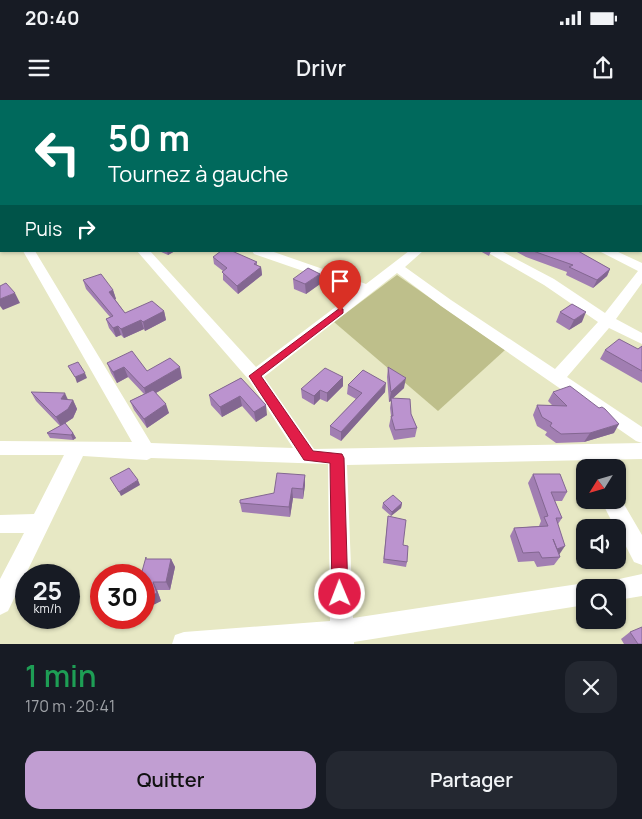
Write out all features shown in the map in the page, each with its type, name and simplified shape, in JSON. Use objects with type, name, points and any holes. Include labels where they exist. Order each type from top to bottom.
[{"type":"street","points":[[30,252],[147,452]]},
{"type":"street","points":[[144,252],[255,376],[309,456]]},
{"type":"street","points":[[261,252],[368,289]]},
{"type":"street","points":[[255,376],[416,252]]},
{"type":"street","points":[[493,252],[549,282],[607,321],[642,339]]},
{"type":"street","points":[[607,252],[642,268]]},
{"type":"street","points":[[396,266],[446,303],[642,436]]},
{"type":"street","points":[[556,378],[607,321],[642,274]]},
{"type":"street","points":[[0,448],[77,448],[337,458],[576,460]]},
{"type":"street","points":[[0,603],[77,448]]},
{"type":"street","points":[[595,459],[642,451]]},
{"type":"street","points":[[337,458],[342,638]]},
{"type":"street","points":[[616,509],[642,556]]},
{"type":"street","points":[[0,524],[40,523]]},
{"type":"street","points":[[626,588],[642,585]]},
{"type":"street","points":[[184,644],[342,638],[576,596]]},
{"type":"green space","points":[[397,275],[505,350],[438,411],[334,322]]},
{"type":"building","points":[[220,252],[234,252],[257,262],[254,264],[261,267],[237,286],[222,272],[227,268],[213,257]]},
{"type":"building","points":[[536,252],[580,252],[610,269],[597,280],[569,267],[573,265]]},
{"type":"building","points":[[308,268],[320,274],[305,284],[293,279]]},
{"type":"building","points":[[101,274],[113,290],[109,292],[125,313],[152,301],[164,311],[143,322],[141,320],[121,329],[118,326],[113,328],[106,319],[113,316],[83,280]]},
{"type":"building","points":[[6,283],[15,293],[0,299],[0,286]]},
{"type":"building","points":[[572,304],[586,312],[574,320],[560,312]]},
{"type":"building","points":[[619,339],[638,349],[642,346],[642,371],[605,350]]},
{"type":"building","points":[[132,351],[147,371],[170,358],[180,367],[144,388],[124,367],[113,372],[107,363]]},
{"type":"building","points":[[78,362],[85,373],[75,377],[68,366]]},
{"type":"building","points":[[388,367],[406,378],[391,392]]},
{"type":"building","points":[[325,368],[343,377],[327,393],[320,390],[314,396],[301,389]]},
{"type":"building","points":[[363,370],[386,383],[341,432],[330,426],[362,393],[348,385]]},
{"type":"building","points":[[241,378],[266,405],[254,412],[240,396],[220,407],[209,395]]},
{"type":"building","points":[[570,386],[599,408],[605,409],[619,424],[590,433],[561,434],[550,426],[552,423],[542,417],[537,405],[567,406],[553,392]]},
{"type":"building","points":[[153,390],[166,404],[144,419],[130,401]]},
{"type":"building","points":[[31,392],[65,393],[61,399],[73,400],[68,409],[56,417]]},
{"type":"building","points":[[391,398],[410,399],[411,414],[417,428],[395,430],[391,416],[393,416]]},
{"type":"building","points":[[65,423],[73,433],[71,435],[47,433]]},
{"type":"building","points":[[129,468],[138,480],[119,492],[110,478]]},
{"type":"building","points":[[277,473],[305,475],[303,489],[292,488],[289,507],[240,503],[240,500],[274,493]]},
{"type":"building","points":[[533,474],[560,474],[567,492],[551,492],[562,518],[556,518],[565,546],[557,549],[553,539],[560,557],[542,558],[539,552],[523,553],[514,528],[548,526],[544,517],[548,516]]},
{"type":"building","points":[[393,495],[402,503],[392,512],[383,503]]},
{"type":"building","points":[[388,516],[406,520],[403,545],[408,546],[407,562],[384,559]]},
{"type":"building","points":[[146,557],[146,559],[171,559],[166,582],[155,582],[155,564],[144,564]]},
{"type":"building","points":[[642,627],[642,644],[638,644],[630,632]]},
{"type":"route","points":[[340,311],[255,376],[309,456],[337,458],[340,594]]}]
